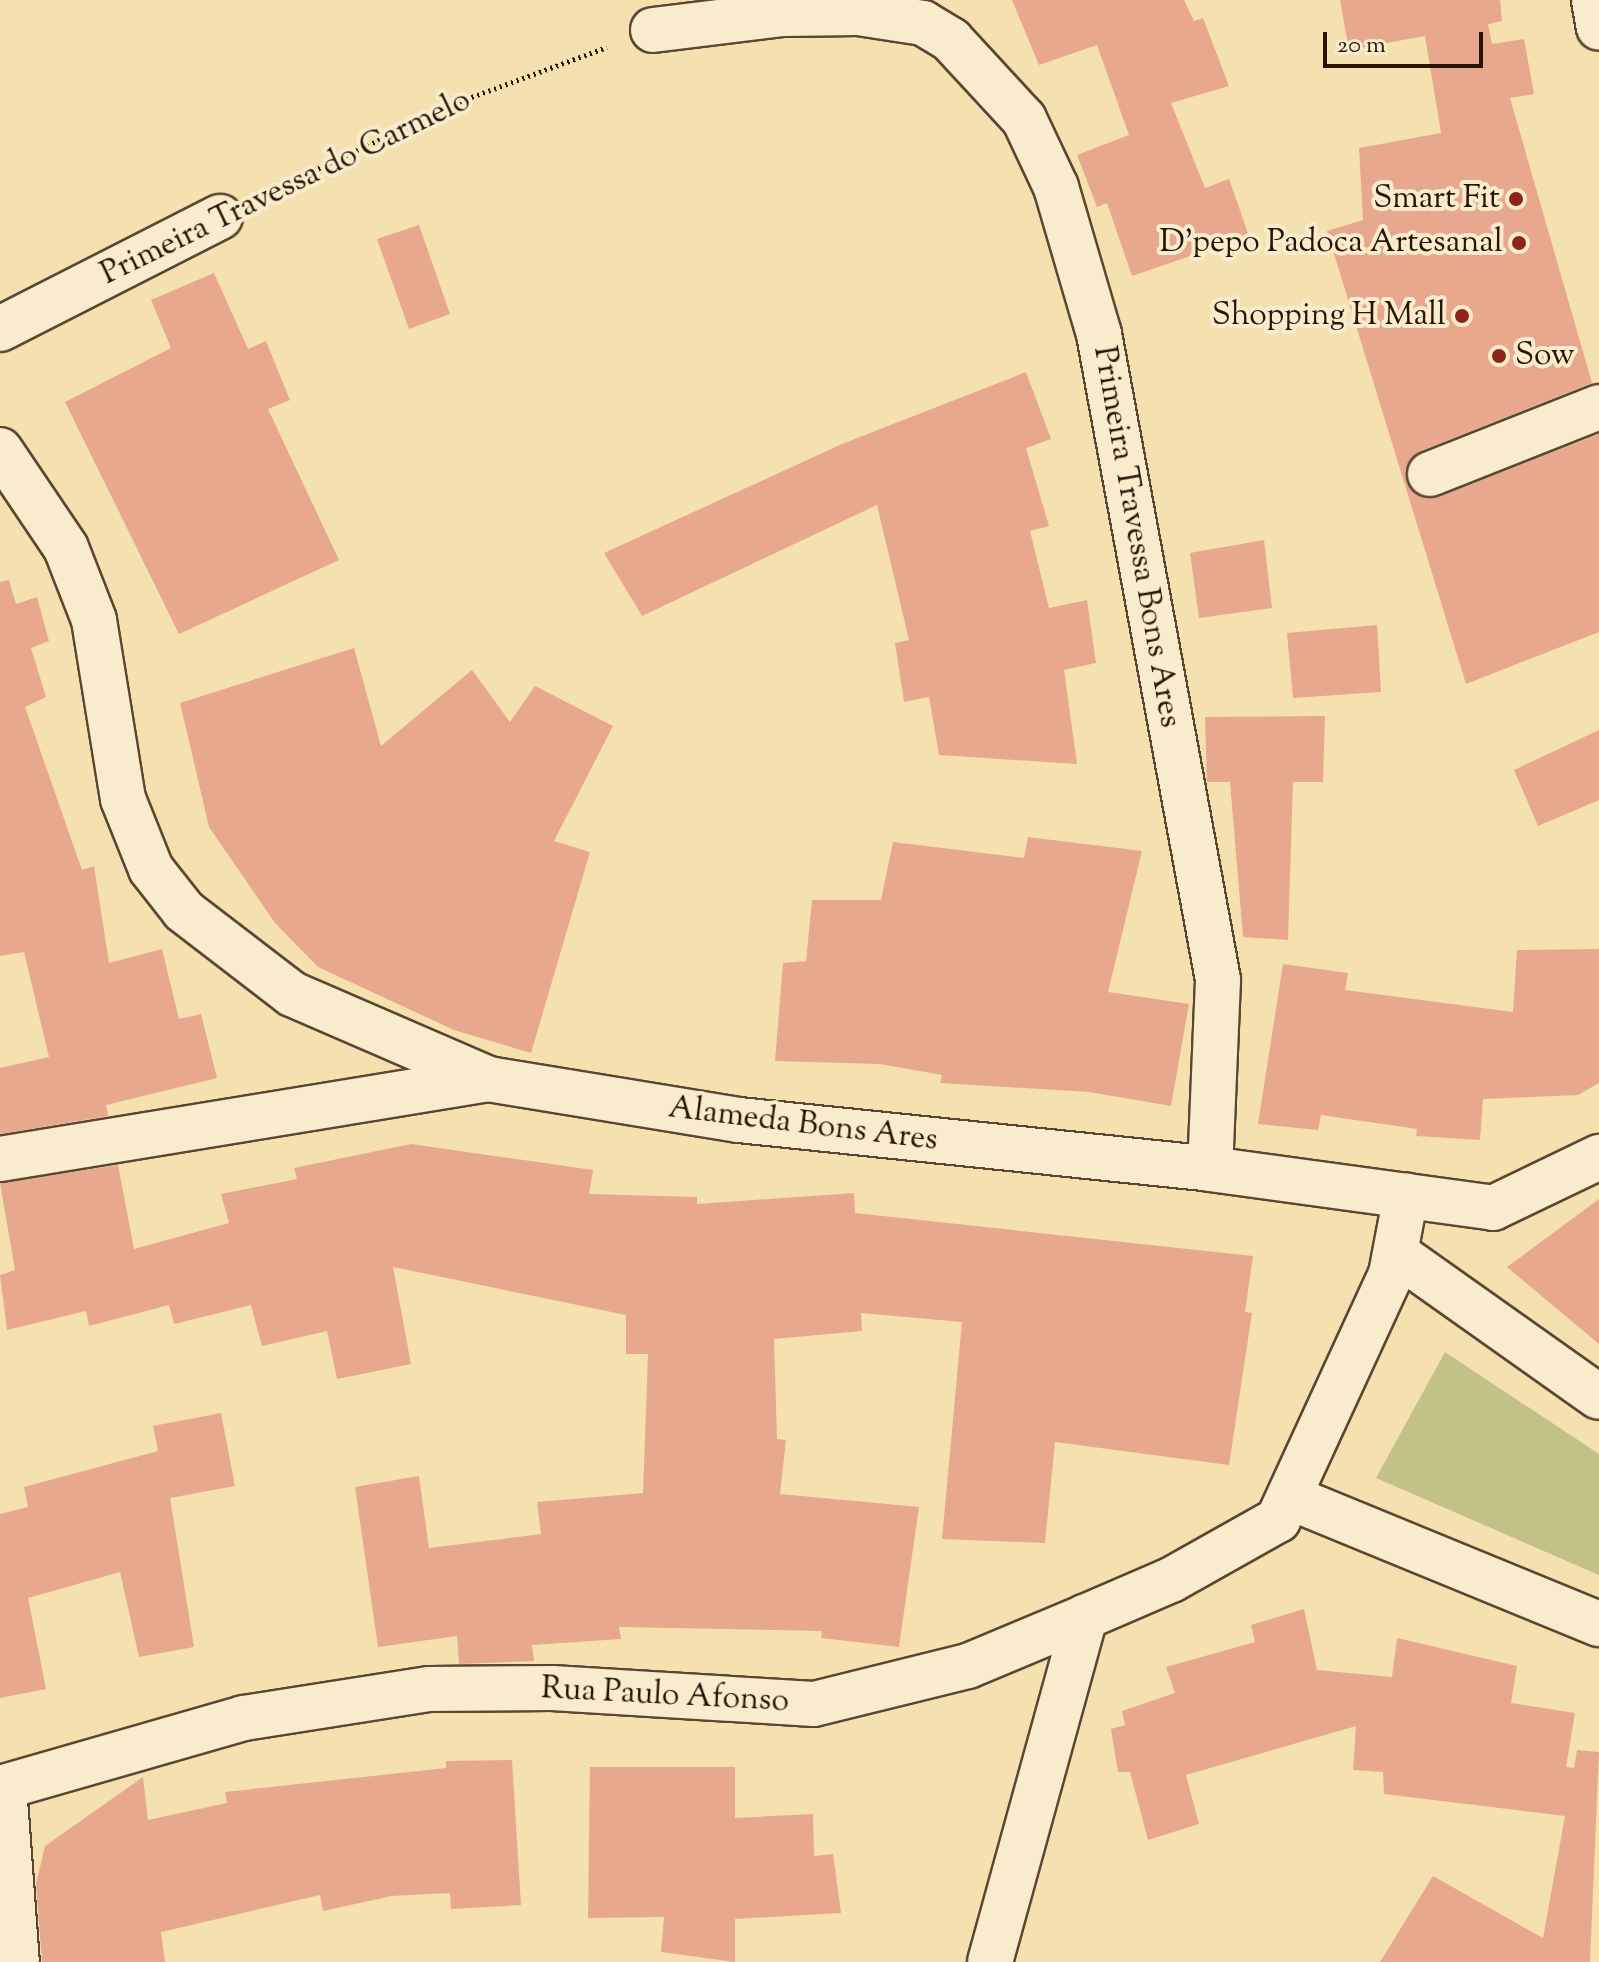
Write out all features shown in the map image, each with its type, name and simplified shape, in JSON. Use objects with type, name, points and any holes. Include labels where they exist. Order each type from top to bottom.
[{"type":"street","points":[[1594,0],[1599,28]]},
{"type":"street","name":"Primeira Travessa Bons Ares","points":[[653,30],[858,13],[923,23],[951,40],[1024,119],[1056,187],[1099,334],[1218,980],[1210,1169]]},
{"type":"street","name":"Primeira Travessa do Carmelo","points":[[0,329],[220,217]]},
{"type":"street","points":[[1430,474],[1599,407]]},
{"type":"street","points":[[0,450],[66,548],[94,620],[123,799],[151,869],[184,911],[292,994],[488,1079]]},
{"type":"street","name":"Alameda Bons Ares","points":[[0,1159],[488,1079],[739,1120],[1210,1169],[1493,1208],[1599,1157]]},
{"type":"street","points":[[1406,1195],[1397,1254],[1294,1499],[1599,1624]]},
{"type":"street","points":[[1397,1254],[1599,1397]]},
{"type":"street","name":"Rua Paulo Afonso","points":[[2,1788],[244,1718],[429,1689],[552,1688],[814,1704],[968,1666],[1085,1617],[1257,1536],[1294,1499]]},
{"type":"street","points":[[990,1962],[1085,1617]]},
{"type":"street","points":[[2,1788],[17,1962]]},
{"type":"path","name":"Primeira Travessa do Carmelo","points":[[220,217],[466,99],[653,30]]},
{"type":"shaded area","points":[[1445,1352],[1599,1454],[1599,1575],[1376,1478]]},
{"type":"building","points":[[1012,0],[1184,0],[1194,21],[1203,18],[1229,86],[1171,103],[1205,188],[1229,179],[1249,236],[1132,276],[1107,203],[1097,207],[1077,155],[1129,135],[1097,45],[1039,65]]},
{"type":"building","points":[[1340,0],[1500,0],[1502,21],[1488,24],[1492,44],[1524,39],[1534,94],[1510,98],[1592,383],[1421,451],[1405,470],[1414,493],[1438,497],[1599,434],[1599,632],[1466,684],[1327,231],[1363,220],[1359,148],[1441,133],[1425,36],[1349,50]]},
{"type":"building","points":[[419,225],[450,314],[409,329],[377,239]]},
{"type":"building","points":[[214,273],[248,349],[266,341],[290,400],[268,409],[339,560],[179,634],[65,402],[171,348],[151,300]]},
{"type":"building","points":[[1026,372],[1051,439],[1026,448],[1049,526],[1030,531],[1049,608],[1087,600],[1096,663],[1064,670],[1077,764],[939,755],[929,697],[904,702],[895,643],[909,640],[877,505],[642,616],[604,553],[842,444]]},
{"type":"building","points":[[1264,540],[1272,608],[1199,618],[1190,553]]},
{"type":"building","points":[[9,580],[16,604],[37,597],[49,641],[31,648],[46,697],[25,707],[82,870],[94,866],[109,963],[162,949],[179,1019],[201,1014],[217,1078],[106,1105],[108,1116],[0,1134],[0,1068],[49,1057],[24,952],[0,956],[0,582]]},
{"type":"building","points":[[1377,625],[1381,692],[1293,698],[1287,633]]},
{"type":"building","points":[[354,648],[381,746],[472,670],[510,722],[535,686],[613,726],[554,841],[590,852],[531,1053],[454,1030],[318,967],[275,923],[209,827],[180,703]]},
{"type":"building","points":[[1325,716],[1323,782],[1293,782],[1288,940],[1243,937],[1230,782],[1207,782],[1205,717]]},
{"type":"building","points":[[1599,730],[1599,800],[1538,826],[1514,770]]},
{"type":"building","points":[[1028,837],[1142,851],[1108,992],[1189,1004],[1171,1106],[1089,1092],[940,1083],[942,1075],[880,1064],[775,1061],[783,963],[806,961],[812,900],[881,900],[893,842],[1024,858]]},
{"type":"building","points":[[1599,949],[1599,1083],[1578,1095],[1483,1099],[1480,1140],[1416,1136],[1417,1129],[1321,1115],[1318,1130],[1258,1124],[1283,964],[1348,973],[1345,990],[1513,1012],[1517,950]]},
{"type":"building","points":[[411,1144],[593,1170],[589,1194],[697,1197],[697,1204],[854,1193],[855,1213],[1253,1256],[1245,1312],[1252,1313],[1229,1465],[1055,1442],[1045,1543],[942,1539],[962,1322],[861,1313],[862,1331],[774,1339],[777,1439],[786,1440],[780,1494],[919,1507],[899,1647],[821,1638],[822,1631],[619,1627],[621,1639],[532,1645],[534,1661],[459,1664],[457,1636],[378,1647],[355,1487],[419,1476],[429,1548],[541,1534],[537,1502],[643,1493],[648,1354],[626,1354],[626,1315],[393,1267],[411,1364],[337,1379],[327,1331],[262,1346],[251,1305],[174,1324],[169,1305],[89,1326],[86,1311],[7,1330],[0,1275],[15,1270],[0,1183],[118,1165],[134,1249],[229,1223],[221,1194],[297,1179],[294,1168]]},
{"type":"building","points":[[1599,1199],[1599,1344],[1507,1267]]},
{"type":"building","points":[[221,1413],[235,1486],[170,1498],[194,1647],[139,1657],[120,1572],[28,1598],[46,1689],[0,1698],[0,1514],[28,1507],[24,1487],[158,1451],[153,1426]]},
{"type":"building","points":[[1304,1609],[1317,1670],[1392,1677],[1397,1638],[1517,1666],[1511,1703],[1575,1713],[1566,1767],[1574,1768],[1577,1750],[1599,1752],[1590,1962],[1380,1962],[1433,1876],[1543,1938],[1565,1816],[1384,1794],[1383,1772],[1353,1770],[1356,1726],[1186,1775],[1199,1824],[1148,1840],[1130,1772],[1118,1772],[1111,1729],[1125,1725],[1122,1711],[1175,1693],[1166,1667],[1255,1642],[1251,1625]]},
{"type":"building","points":[[512,1760],[521,1905],[451,1909],[450,1893],[392,1896],[323,1911],[320,1895],[161,1932],[165,1962],[42,1962],[36,1884],[45,1846],[143,1777],[148,1820],[227,1803],[225,1792],[446,1768],[446,1761]]},
{"type":"building","points":[[590,1767],[735,1767],[735,1818],[813,1814],[814,1856],[833,1854],[841,1913],[735,1919],[735,1962],[661,1952],[664,1917],[588,1918]]},
{"type":"place","name":"Smart Fit","points":[[1516,199]]},
{"type":"place","name":"D'pepo Padoca Artesanal","points":[[1519,243]]},
{"type":"place","name":"Shopping H Mall","points":[[1462,316]]},
{"type":"place","name":"Sow","points":[[1499,356]]}]
